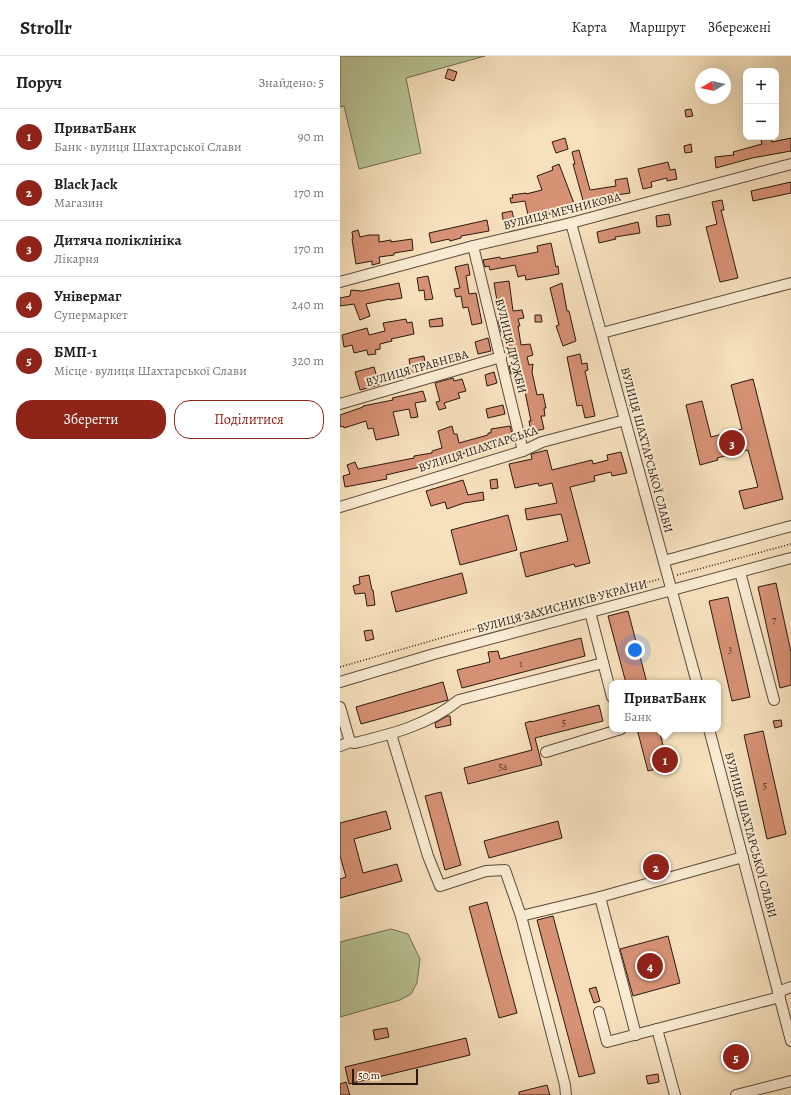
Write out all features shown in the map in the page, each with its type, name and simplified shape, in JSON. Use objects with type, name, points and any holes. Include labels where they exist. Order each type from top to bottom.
[{"type":"street","name":"ВУЛИЦЯ МЕЧНИКОВА","points":[[340,282],[473,246],[571,223],[791,164]]},
{"type":"street","name":"ВУЛИЦЯ ШАХТАРСЬКОЇ СЛАВИ","points":[[571,223],[696,680]]},
{"type":"street","name":"ВУЛИЦЯ ДРУЖБИ","points":[[473,246],[523,451]]},
{"type":"street","points":[[602,333],[791,283]]},
{"type":"street","name":"ВУЛИЦЯ ТРАВНЕВА","points":[[340,404],[501,357]]},
{"type":"street","name":"ВУЛИЦЯ ШАХТАРСЬКА","points":[[340,506],[523,451],[542,442],[625,420]]},
{"type":"street","points":[[664,561],[791,526]]},
{"type":"street","name":"ВУЛИЦЯ ЗАХИСНИКІВ УКРАЇНИ","points":[[340,682],[434,654],[791,558]]},
{"type":"street","points":[[740,572],[774,700]]},
{"type":"street","points":[[590,612],[609,686]]},
{"type":"street","points":[[340,746],[350,742],[355,743],[391,734],[420,724],[445,712],[459,700],[603,663]]},
{"type":"street","points":[[340,707],[350,742]]},
{"type":"street","points":[[546,752],[611,732]]},
{"type":"street","name":"ВУЛИЦЯ ШАХТАРСЬКОЇ СЛАВИ","points":[[710,732],[791,1041]]},
{"type":"street","points":[[391,734],[428,856],[440,886],[486,871],[505,870],[521,916],[565,1085],[566,1095]]},
{"type":"street","points":[[521,916],[743,857]]},
{"type":"street","points":[[600,896],[636,1035]]},
{"type":"street","points":[[599,1012],[607,1042],[779,994],[791,987]]},
{"type":"street","points":[[657,1029],[675,1095]]},
{"type":"street","points":[[736,1095],[791,1082]]},
{"type":"path","points":[[340,667],[455,634],[791,544]]},
{"type":"green space","points":[[340,56],[485,56],[406,78],[421,153],[359,169],[344,106],[340,107]]},
{"type":"green space","points":[[391,929],[408,934],[420,959],[417,983],[411,994],[400,1000],[340,1017],[340,942]]},
{"type":"building","points":[[448,69],[457,72],[454,81],[445,78]]},
{"type":"building","points":[[691,109],[693,116],[686,117],[685,110]]},
{"type":"building","points":[[565,138],[568,149],[556,153],[552,142]]},
{"type":"building","points":[[791,138],[791,151],[752,158],[716,168],[715,157],[734,155],[733,152],[762,144],[761,140],[772,140],[772,142]]},
{"type":"building","points":[[691,144],[692,152],[685,153],[684,146]]},
{"type":"building","points":[[579,150],[590,190],[616,186],[615,180],[627,178],[630,193],[617,195],[618,199],[584,204],[573,164],[575,164],[572,152]]},
{"type":"building","points":[[668,162],[670,170],[675,169],[677,179],[667,181],[667,178],[651,182],[652,187],[643,189],[638,169]]},
{"type":"building","points":[[559,164],[575,206],[562,210],[562,212],[538,216],[539,218],[529,220],[525,201],[511,203],[510,198],[513,198],[512,195],[526,194],[542,190],[537,176],[553,170],[552,167]]},
{"type":"building","points":[[791,182],[791,193],[753,201],[751,191]]},
{"type":"building","points":[[722,200],[724,210],[721,210],[738,278],[720,282],[706,227],[717,224],[712,202]]},
{"type":"building","points":[[512,211],[515,224],[504,226],[502,213]]},
{"type":"building","points":[[669,214],[671,225],[657,227],[656,216]]},
{"type":"building","points":[[487,220],[489,231],[461,236],[461,238],[450,241],[449,239],[431,243],[429,233]]},
{"type":"building","points":[[638,222],[640,233],[615,237],[616,239],[599,243],[597,232]]},
{"type":"building","points":[[358,230],[360,237],[379,235],[379,242],[412,239],[413,250],[379,257],[380,263],[372,265],[372,261],[356,264],[352,232]]},
{"type":"building","points":[[551,243],[559,274],[526,280],[525,275],[518,277],[515,265],[490,270],[489,266],[485,267],[483,260],[500,257],[501,259],[538,252],[537,246]]},
{"type":"building","points":[[468,264],[470,275],[466,276],[469,294],[476,293],[482,323],[472,325],[468,307],[463,308],[461,296],[456,297],[454,289],[460,288],[455,267]]},
{"type":"building","points":[[428,276],[433,299],[425,300],[424,290],[419,291],[417,278]]},
{"type":"building","points":[[509,281],[513,311],[522,310],[524,318],[518,319],[521,345],[530,344],[533,355],[527,357],[529,365],[533,364],[532,372],[537,395],[543,394],[546,408],[544,408],[545,416],[541,416],[544,429],[531,432],[529,421],[531,421],[524,387],[520,388],[516,373],[511,374],[509,366],[513,365],[506,331],[501,332],[498,320],[502,319],[494,283]]},
{"type":"building","points":[[399,283],[402,298],[366,304],[370,316],[360,320],[354,304],[340,306],[340,298],[350,296],[351,290],[362,291]]},
{"type":"building","points":[[562,283],[567,311],[569,311],[576,341],[563,346],[556,326],[559,325],[550,288]]},
{"type":"building","points":[[535,315],[541,315],[542,322],[535,322]]},
{"type":"building","points":[[442,318],[443,326],[430,327],[429,320]]},
{"type":"building","points":[[406,319],[407,323],[412,322],[414,334],[391,339],[392,341],[380,344],[380,349],[375,350],[376,354],[368,355],[367,350],[354,353],[352,345],[344,347],[342,335],[367,328],[369,335],[385,331],[383,323]]},
{"type":"building","points":[[488,338],[491,351],[478,354],[475,342]]},
{"type":"building","points":[[580,354],[582,364],[587,363],[588,370],[585,371],[595,416],[585,418],[582,405],[577,406],[567,357]]},
{"type":"building","points":[[424,356],[426,370],[411,373],[409,359]]},
{"type":"building","points":[[374,367],[379,385],[360,390],[355,372]]},
{"type":"building","points":[[494,372],[497,383],[487,386],[485,375]]},
{"type":"building","points":[[453,378],[454,381],[462,379],[466,391],[458,393],[460,398],[444,403],[446,408],[439,410],[436,402],[440,401],[435,383]]},
{"type":"building","points":[[753,379],[783,499],[744,509],[739,491],[758,487],[748,450],[717,458],[718,460],[700,465],[686,405],[702,401],[711,437],[742,429],[731,385]]},
{"type":"building","points":[[423,391],[426,401],[415,403],[418,417],[411,418],[409,409],[393,412],[399,435],[376,440],[373,428],[368,429],[366,421],[344,428],[343,426],[340,427],[340,415],[363,406],[393,400],[392,398]]},
{"type":"building","points":[[503,405],[505,414],[488,418],[486,409]]},
{"type":"building","points":[[452,426],[454,434],[457,434],[459,443],[488,435],[488,433],[491,433],[491,429],[510,426],[514,442],[470,450],[471,452],[428,461],[429,465],[386,475],[387,479],[345,487],[343,476],[350,474],[347,465],[355,462],[358,469],[432,453],[432,451],[442,448],[438,431]]},
{"type":"building","points":[[547,450],[552,470],[592,460],[593,464],[608,460],[607,455],[621,452],[627,473],[612,476],[611,472],[594,476],[595,481],[570,487],[590,563],[575,567],[574,564],[526,577],[520,553],[568,541],[561,514],[527,520],[525,509],[557,503],[552,483],[539,486],[538,483],[515,488],[509,464],[532,459],[531,454]]},
{"type":"building","points":[[497,479],[498,488],[491,489],[490,480]]},
{"type":"building","points":[[463,480],[468,495],[483,492],[484,500],[464,503],[447,509],[445,502],[431,506],[426,491]]},
{"type":"building","points":[[508,515],[517,550],[460,565],[451,530]]},
{"type":"building","points":[[462,573],[467,593],[396,612],[391,592]]},
{"type":"building","points":[[369,575],[375,605],[367,606],[365,593],[355,594],[353,586],[360,584],[359,577]]},
{"type":"building","points":[[776,583],[791,652],[791,685],[780,688],[758,587]]},
{"type":"building","points":[[728,597],[750,697],[732,701],[709,601]]},
{"type":"building","points":[[628,611],[646,680],[625,680],[608,616]]},
{"type":"building","points":[[372,630],[374,639],[366,641],[364,631]]},
{"type":"building","points":[[581,638],[585,656],[462,688],[457,670],[490,662],[488,652],[498,651],[500,659]]},
{"type":"building","points":[[443,682],[448,700],[361,724],[356,707]]},
{"type":"building","points":[[599,705],[603,721],[535,738],[542,765],[468,784],[464,768],[532,750],[525,723]]},
{"type":"building","points":[[447,716],[450,716],[451,725],[436,728],[435,723]]},
{"type":"building","points":[[781,720],[782,726],[775,728],[773,721]]},
{"type":"building","points":[[763,731],[786,834],[767,839],[744,735]]},
{"type":"building","points":[[638,732],[660,732],[668,766],[648,771]]},
{"type":"building","points":[[441,792],[461,865],[445,870],[425,796]]},
{"type":"building","points":[[386,811],[391,829],[354,839],[363,873],[397,864],[402,881],[340,898],[340,879],[346,877],[340,856],[340,823]]},
{"type":"building","points":[[558,821],[562,838],[489,858],[484,841]]},
{"type":"building","points":[[487,902],[517,1013],[499,1018],[469,907]]},
{"type":"building","points":[[553,916],[595,1073],[579,1077],[537,920]]},
{"type":"building","points":[[668,936],[680,983],[633,996],[620,949]]},
{"type":"building","points":[[596,987],[600,1001],[594,1003],[589,989]]},
{"type":"building","points":[[387,1028],[389,1037],[375,1040],[373,1030]]},
{"type":"building","points":[[466,1038],[470,1055],[349,1084],[345,1067]]},
{"type":"building","points":[[658,1074],[659,1082],[648,1084],[646,1076]]},
{"type":"building","points":[[346,1082],[350,1095],[340,1095],[340,1084]]},
{"type":"building","points":[[547,1085],[550,1095],[519,1095],[519,1092]]},
{"type":"place","name":"Дитяча поліклініка","points":[[732,443]]},
{"type":"place","name":"ПриватБанк","points":[[665,760]]},
{"type":"place","name":"Black Jack","points":[[656,867]]},
{"type":"place","name":"Універмаг","points":[[650,966]]},
{"type":"place","name":"БМП-1","points":[[736,1057]]}]
